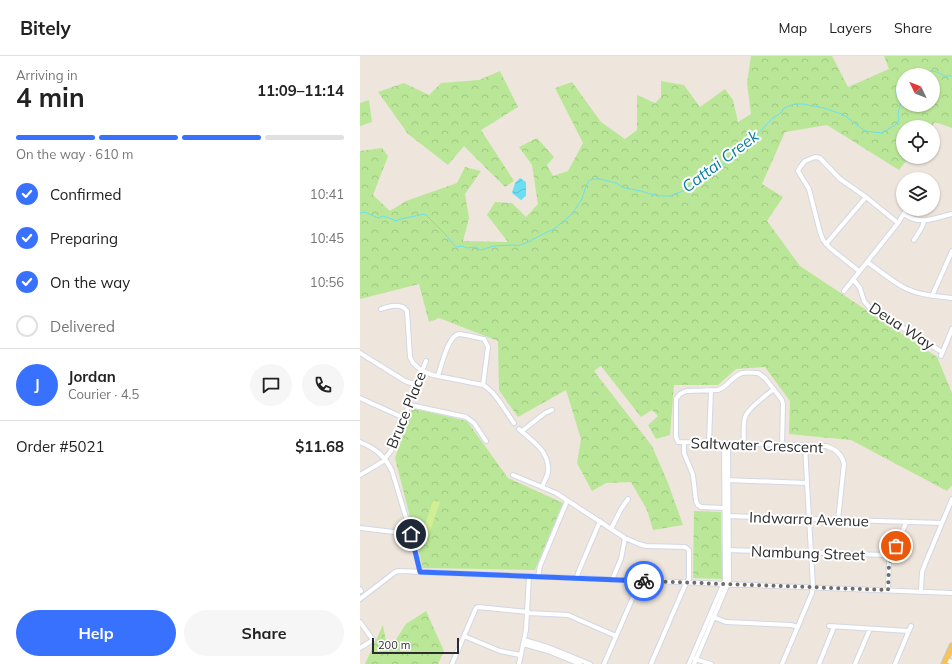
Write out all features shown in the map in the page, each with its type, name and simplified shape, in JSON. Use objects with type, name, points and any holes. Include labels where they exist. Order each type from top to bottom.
[{"type":"main road","points":[[945,662],[952,646]]},
{"type":"street","points":[[859,272],[823,240],[809,189],[798,171],[800,167],[805,161],[815,157],[820,158],[840,179],[866,197],[898,223]]},
{"type":"street","points":[[826,244],[866,197]]},
{"type":"street","points":[[844,291],[905,212],[912,219],[924,221],[952,214]]},
{"type":"street","points":[[914,240],[924,221]]},
{"type":"street","points":[[932,296],[952,251]]},
{"type":"street","points":[[867,262],[903,287],[921,294],[952,298]]},
{"type":"street","name":"Deua Way","points":[[853,279],[860,288],[864,301],[869,306],[941,354],[952,329]]},
{"type":"street","points":[[381,309],[400,306],[406,308],[410,357],[413,363],[422,371],[438,376],[483,385],[491,390],[514,422]]},
{"type":"street","points":[[438,376],[444,355],[453,337],[459,334],[484,339],[488,347],[483,385]]},
{"type":"street","points":[[360,353],[405,381],[417,385]]},
{"type":"street","name":"Bruce Place","points":[[385,458],[393,447],[426,361]]},
{"type":"street","points":[[709,442],[711,390],[722,389],[737,375],[745,372],[758,373],[762,375],[782,400],[782,445]]},
{"type":"street","points":[[744,444],[744,421],[749,410],[774,389]]},
{"type":"street","name":"Saltwater Crescent","points":[[711,390],[686,390],[676,399],[677,441],[684,443],[709,442],[826,446],[832,448],[842,457],[844,464],[838,520]]},
{"type":"street","points":[[360,398],[404,418]]},
{"type":"street","points":[[410,404],[466,416],[474,423],[486,441]]},
{"type":"street","points":[[542,487],[548,473],[547,459],[540,447],[521,430],[545,413],[552,410]]},
{"type":"street","points":[[360,442],[373,448],[385,458],[390,467],[411,534],[420,572]]},
{"type":"street","points":[[684,443],[684,455],[693,475],[695,499],[697,504],[701,507],[726,508]]},
{"type":"street","points":[[689,664],[694,661],[726,584],[726,443]]},
{"type":"street","points":[[782,664],[813,588],[806,446]]},
{"type":"street","points":[[360,475],[382,462],[385,458]]},
{"type":"street","points":[[513,474],[556,493],[625,538],[646,546],[685,547],[689,550],[689,579],[686,582],[651,664]]},
{"type":"street","points":[[726,480],[807,482]]},
{"type":"street","points":[[611,529],[628,499]]},
{"type":"street","points":[[921,591],[923,568],[952,499]]},
{"type":"street","points":[[538,577],[540,566],[567,501]]},
{"type":"street","name":"Indwarra Avenue","points":[[727,516],[942,524]]},
{"type":"street","points":[[577,578],[578,572],[600,522]]},
{"type":"street","points":[[888,590],[888,566],[906,523]]},
{"type":"street","points":[[360,528],[411,534]]},
{"type":"street","points":[[612,580],[620,559],[625,538]]},
{"type":"street","name":"Nambung Street","points":[[727,550],[884,555],[891,558]]},
{"type":"street","points":[[360,600],[398,571],[952,593]]},
{"type":"street","points":[[518,664],[524,642],[528,612],[529,576]]},
{"type":"street","points":[[604,664],[640,580]]},
{"type":"street","points":[[452,664],[475,610],[478,608],[568,615],[616,636]]},
{"type":"street","points":[[712,617],[726,622],[790,625],[798,627]]},
{"type":"street","points":[[360,622],[373,640],[360,648]]},
{"type":"street","points":[[829,626],[909,631]]},
{"type":"street","points":[[895,664],[911,626]]},
{"type":"street","points":[[819,664],[834,627]]},
{"type":"street","points":[[855,664],[870,629]]},
{"type":"street","points":[[464,636],[500,650],[520,655]]},
{"type":"street","points":[[524,642],[580,664]]},
{"type":"street","points":[[524,642],[548,647],[590,664]]},
{"type":"street","points":[[694,661],[712,664]]},
{"type":"street","points":[[945,662],[952,662]]},
{"type":"green space","points":[[751,56],[832,56],[848,87],[889,69],[884,56],[952,56],[952,128],[940,124],[940,120],[896,120],[896,164],[904,164],[899,170],[827,125],[785,132],[762,184],[783,197],[767,221],[800,266],[937,357],[952,393],[952,485],[947,491],[851,440],[789,434],[790,401],[765,367],[736,369],[718,385],[674,385],[670,435],[656,439],[648,425],[658,416],[652,410],[641,417],[601,366],[594,371],[652,446],[668,483],[683,525],[653,530],[647,510],[631,482],[606,483],[592,491],[577,463],[581,439],[566,390],[518,417],[499,390],[498,341],[439,318],[429,322],[419,284],[360,299],[360,151],[382,148],[388,156],[373,195],[390,211],[406,201],[457,183],[465,167],[481,171],[465,194],[469,218],[463,241],[508,242],[487,215],[495,202],[512,203],[526,217],[538,204],[532,165],[519,147],[537,138],[554,157],[547,165],[553,176],[568,171],[583,143],[555,88],[572,82],[601,122],[625,139],[637,130],[637,95],[655,103],[661,97],[661,81],[684,85],[700,107],[725,89],[733,100],[738,122],[751,114],[747,83]]},
{"type":"green space","points":[[500,71],[518,107],[481,130],[514,181],[505,187],[464,146],[448,165],[408,134],[378,92],[404,83],[429,95],[441,83],[479,80]]},
{"type":"green space","points":[[369,100],[372,122],[360,126],[360,103]]},
{"type":"green space","points":[[412,408],[467,421],[508,478],[563,503],[535,570],[423,568],[395,458]]},
{"type":"green space","points":[[433,500],[440,502],[428,537],[422,535]]},
{"type":"green space","points":[[694,511],[721,512],[722,579],[693,578]]},
{"type":"green space","points":[[426,611],[444,651],[438,664],[365,664],[383,625],[388,652],[406,624]]},
{"type":"water","points":[[520,178],[526,182],[526,196],[521,200],[512,193],[515,183]]},
{"type":"waterway","name":"Cattai Creek","points":[[940,74],[944,76],[952,76]]},
{"type":"waterway","name":"Cattai Creek","points":[[360,213],[365,212],[378,218],[383,216],[395,221],[424,214],[457,247],[475,247],[481,250],[494,246],[517,246],[554,229],[572,214],[582,199],[586,186],[589,181],[593,179],[616,183],[625,188],[660,196],[670,196],[683,191],[695,180],[725,163],[742,147],[746,146],[786,107],[795,104],[803,104],[824,108],[844,115],[865,131],[882,133],[898,123],[898,112]]},
{"type":"way so far","points":[[644,581],[888,590],[888,566],[896,546]]},
{"type":"route","points":[[411,534],[420,572],[644,581]]}]
